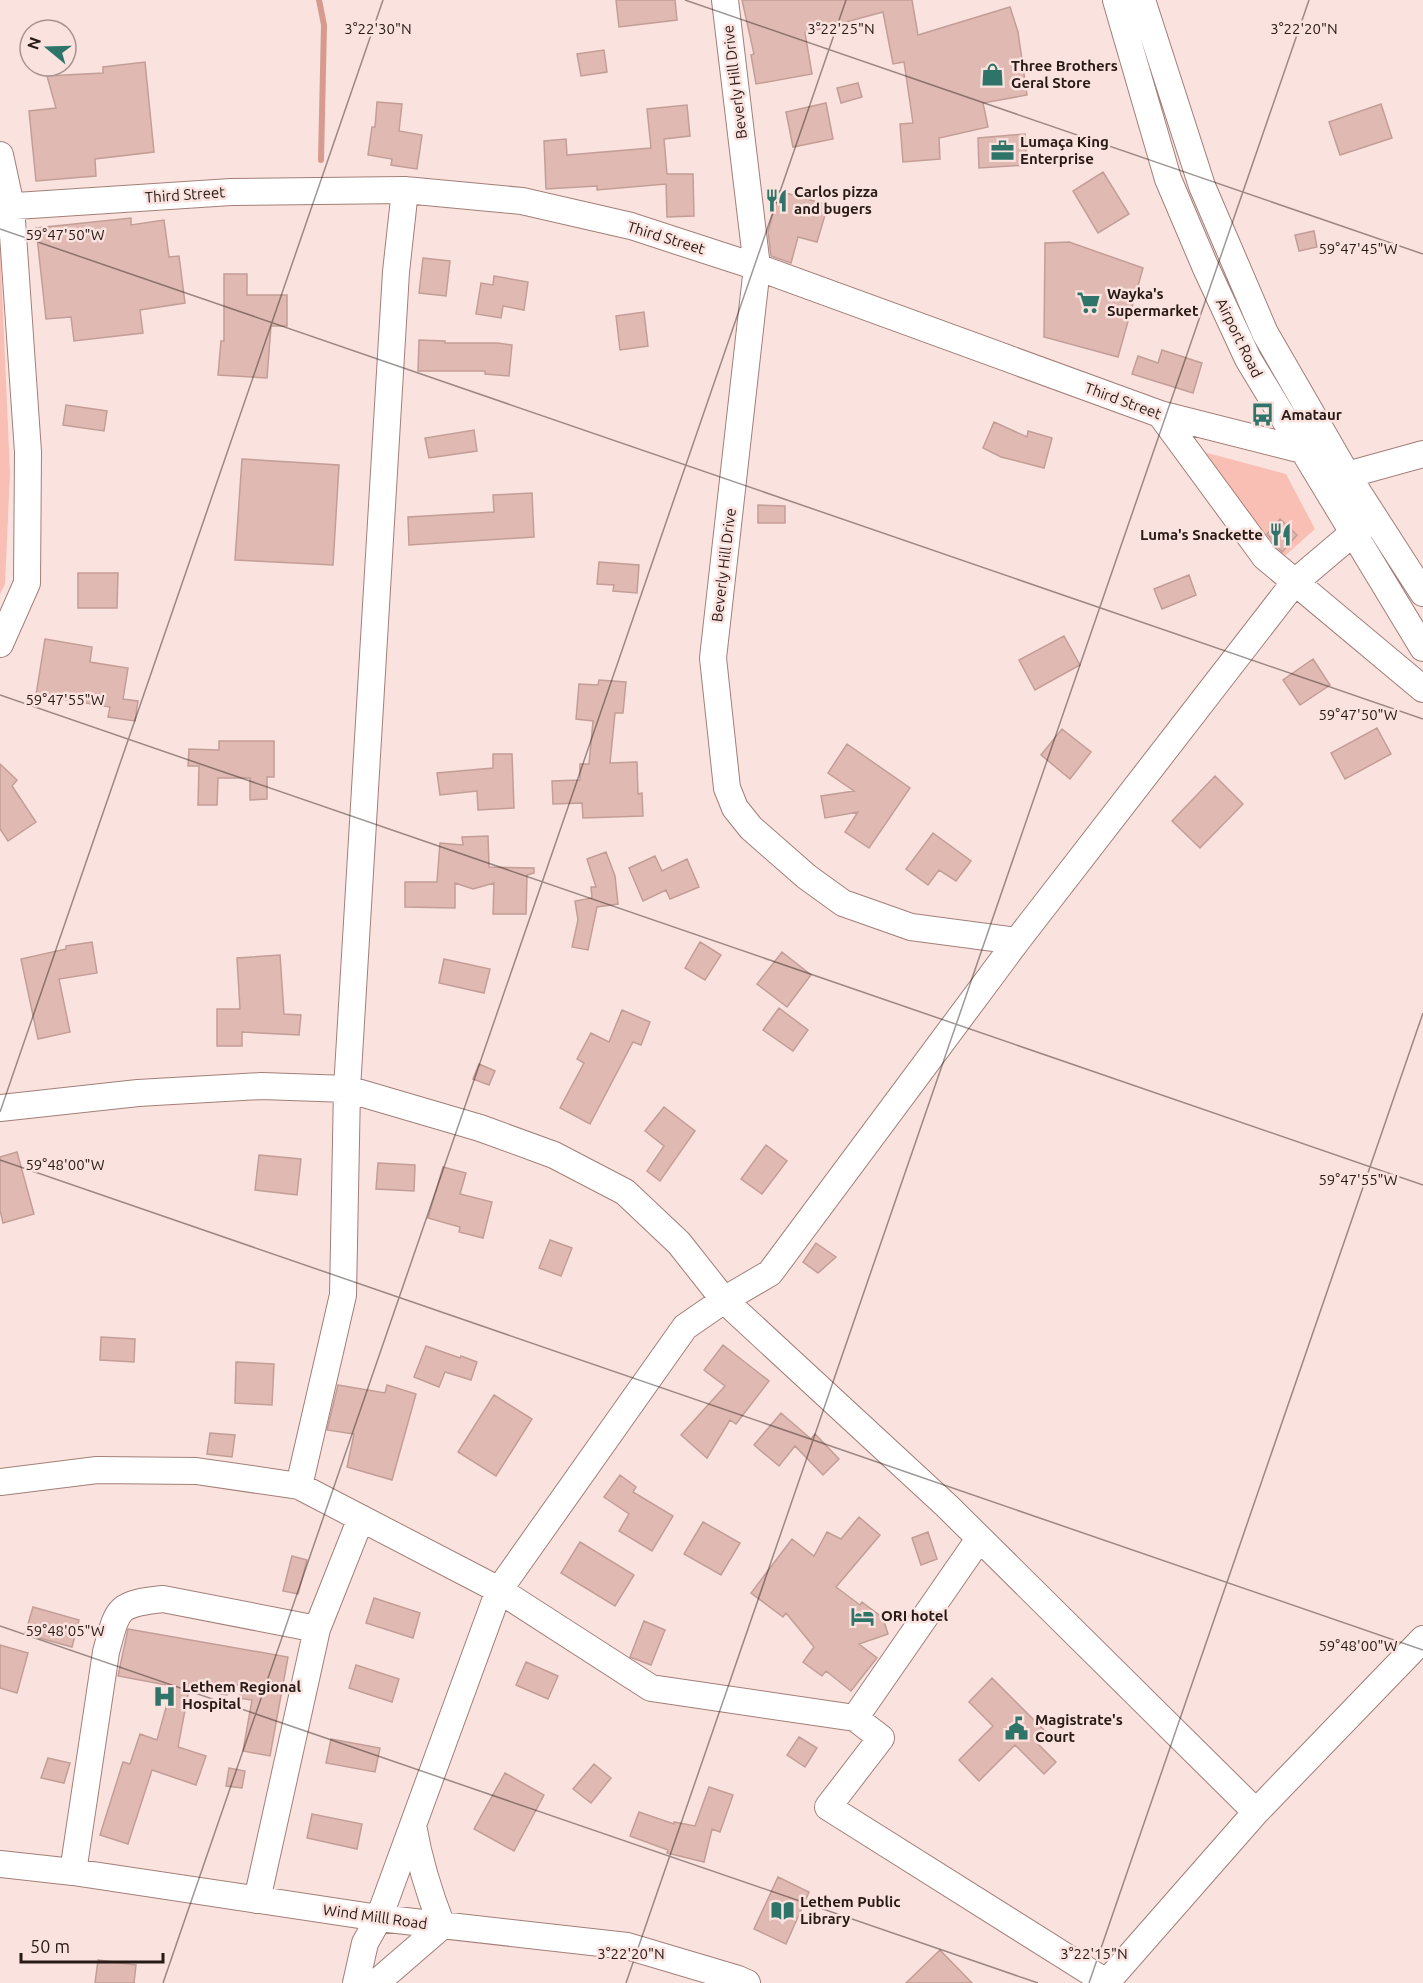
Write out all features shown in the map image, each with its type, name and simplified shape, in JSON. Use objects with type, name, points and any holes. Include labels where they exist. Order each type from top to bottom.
[{"type":"street","name":"Beverly Hill Drive","points":[[725,0],[757,267],[713,658],[727,788],[735,808],[751,828],[807,877],[843,903],[910,927],[1017,941]]},
{"type":"street","name":"Airport Road","points":[[1116,0],[1168,178],[1240,344],[1423,648]]},
{"type":"street","name":"Airport Road","points":[[1142,0],[1202,186],[1265,333],[1347,475],[1423,593]]},
{"type":"street","points":[[0,154],[28,452],[27,583],[0,644]]},
{"type":"street","name":"Third Street","points":[[5,206],[231,192],[405,190],[522,201],[630,226],[757,267],[1160,414],[1302,450]]},
{"type":"street","points":[[299,1486],[343,1295],[347,1089],[396,272],[405,190]]},
{"type":"street","points":[[1240,344],[1265,333]]},
{"type":"street","points":[[1160,414],[1265,557],[1423,689]]},
{"type":"street","points":[[1347,475],[1423,454]]},
{"type":"street","points":[[356,1983],[365,1943],[379,1918],[499,1590],[685,1327],[724,1300],[770,1273],[1017,941],[1294,583],[1374,518]]},
{"type":"street","points":[[0,1108],[149,1092],[262,1086],[347,1089],[490,1132],[554,1155],[625,1192],[679,1243],[724,1300],[947,1506],[1256,1812]]},
{"type":"street","points":[[0,1482],[98,1470],[196,1471],[299,1486],[499,1590],[651,1688],[855,1718],[881,1738],[828,1807],[1105,1983],[1256,1812],[1423,1639]]},
{"type":"street","points":[[256,1900],[317,1629],[361,1518]]},
{"type":"street","points":[[855,1718],[979,1539]]},
{"type":"street","points":[[73,1872],[106,1652],[114,1621],[123,1607],[139,1601],[163,1599],[317,1629]]},
{"type":"street","points":[[376,1983],[442,1926],[418,1856],[413,1825]]},
{"type":"street","name":"Wind Milll Road","points":[[0,1864],[73,1872],[379,1918],[627,1946],[747,1983]]},
{"type":"shaded area","points":[[0,244],[10,473],[5,584],[0,594]]},
{"type":"shaded area","points":[[1200,451],[1286,474],[1315,529],[1278,562]]},
{"type":"building","points":[[616,0],[675,0],[677,20],[619,27]]},
{"type":"building","points":[[742,0],[912,0],[918,35],[1010,7],[1018,32],[1027,95],[983,103],[988,127],[939,138],[940,159],[903,162],[900,124],[913,123],[904,62],[893,64],[883,12],[805,33],[812,74],[756,84],[751,55],[754,54]]},
{"type":"building","points":[[604,50],[607,72],[581,76],[577,54]]},
{"type":"building","points":[[145,62],[154,152],[95,159],[96,176],[36,181],[29,111],[56,108],[48,78],[78,78],[78,74],[103,73],[103,67]]},
{"type":"building","points":[[858,83],[862,97],[841,103],[837,88]]},
{"type":"building","points":[[377,102],[402,104],[399,131],[422,135],[417,169],[391,165],[392,159],[368,155],[372,127],[375,127]]},
{"type":"building","points":[[826,103],[833,139],[793,147],[786,112]]},
{"type":"building","points":[[1381,104],[1392,138],[1340,155],[1329,122]]},
{"type":"building","points":[[687,105],[690,136],[664,139],[667,174],[693,174],[694,216],[667,217],[666,184],[597,190],[597,186],[546,189],[544,141],[566,139],[567,155],[651,148],[647,109]]},
{"type":"building","name":"Lumaça King Enterprise","points":[[1025,134],[1027,165],[979,168],[978,138]]},
{"type":"building","points":[[1103,172],[1129,214],[1098,233],[1073,191]]},
{"type":"building","points":[[779,191],[828,205],[817,242],[798,237],[791,263],[771,256],[768,232]]},
{"type":"building","points":[[131,218],[131,225],[164,220],[169,257],[179,256],[185,303],[140,310],[143,333],[74,341],[71,317],[46,319],[36,228]]},
{"type":"building","points":[[1314,231],[1317,247],[1299,251],[1295,235]]},
{"type":"building","name":"Wayka's Supermarket","points":[[1069,242],[1143,268],[1118,357],[1044,337],[1045,243]]},
{"type":"building","points":[[423,258],[450,261],[446,296],[419,293]]},
{"type":"building","points":[[224,274],[247,274],[247,295],[287,295],[287,326],[271,326],[267,378],[218,375],[221,341],[224,341]]},
{"type":"building","points":[[494,276],[528,282],[524,310],[503,306],[501,318],[476,314],[481,283],[493,285]]},
{"type":"building","points":[[644,312],[648,346],[620,350],[616,316]]},
{"type":"building","points":[[419,340],[512,345],[509,376],[485,374],[485,371],[418,371]]},
{"type":"building","points":[[1162,350],[1202,363],[1193,393],[1132,374],[1138,356],[1158,363]]},
{"type":"building","points":[[66,405],[107,411],[104,431],[63,425]]},
{"type":"building","points":[[994,422],[1027,437],[1028,431],[1052,438],[1044,468],[1001,457],[983,448]]},
{"type":"building","points":[[474,430],[477,451],[429,458],[425,438]]},
{"type":"building","points":[[242,459],[339,465],[333,565],[235,560]]},
{"type":"building","points":[[532,493],[534,537],[409,545],[408,517],[494,512],[493,495]]},
{"type":"building","points":[[758,505],[785,506],[785,523],[758,523]]},
{"type":"building","name":"Luma's Snackette","points":[[1280,519],[1297,535],[1282,552],[1267,534]]},
{"type":"building","points":[[599,562],[639,565],[637,593],[613,591],[614,585],[597,584]]},
{"type":"building","points":[[78,573],[118,573],[117,608],[78,608]]},
{"type":"building","points":[[1189,575],[1196,595],[1162,609],[1154,589]]},
{"type":"building","points":[[1064,636],[1080,665],[1035,690],[1019,660]]},
{"type":"building","points":[[45,639],[92,647],[90,662],[128,668],[123,699],[138,701],[135,721],[108,717],[110,707],[36,695]]},
{"type":"building","points":[[1313,659],[1330,685],[1300,705],[1283,680]]},
{"type":"building","points":[[599,680],[626,682],[623,713],[615,713],[610,763],[637,762],[638,794],[642,793],[643,816],[583,818],[582,803],[553,804],[552,781],[580,780],[580,764],[589,764],[593,721],[576,719],[579,684],[598,685]]},
{"type":"building","points":[[1377,728],[1391,754],[1345,779],[1331,753]]},
{"type":"building","points":[[1062,729],[1091,752],[1070,779],[1041,755]]},
{"type":"building","points":[[219,741],[274,741],[274,777],[267,777],[267,799],[250,800],[250,778],[218,778],[217,805],[198,805],[199,766],[188,766],[189,749],[219,750]]},
{"type":"building","points":[[847,744],[910,788],[869,848],[845,832],[858,812],[825,818],[821,796],[854,791],[828,773]]},
{"type":"building","points":[[493,754],[512,754],[514,808],[478,810],[477,791],[440,795],[437,773],[493,768]]},
{"type":"building","points":[[0,764],[17,780],[12,786],[36,822],[8,841],[0,829]]},
{"type":"building","points":[[1215,776],[1243,804],[1200,848],[1172,821]]},
{"type":"building","points":[[933,833],[971,861],[956,881],[939,870],[928,885],[906,869]]},
{"type":"building","points":[[488,836],[489,867],[534,868],[534,873],[527,875],[526,914],[493,914],[494,883],[473,889],[455,883],[455,908],[405,907],[405,882],[437,882],[440,843],[463,845],[462,837]]},
{"type":"building","points":[[606,852],[615,876],[618,904],[597,907],[588,950],[572,947],[578,920],[575,901],[592,898],[591,887],[596,887],[587,859]]},
{"type":"building","points":[[655,856],[662,871],[687,859],[699,887],[670,899],[666,890],[643,901],[629,868]]},
{"type":"building","points":[[92,942],[97,973],[59,979],[70,1032],[38,1039],[21,959],[66,949],[66,946]]},
{"type":"building","points":[[700,942],[721,955],[705,980],[685,968]]},
{"type":"building","points":[[782,952],[811,975],[787,1007],[757,984]]},
{"type":"building","points":[[280,955],[284,1014],[301,1015],[299,1035],[242,1032],[242,1046],[217,1046],[217,1009],[240,1009],[237,958]]},
{"type":"building","points":[[444,959],[490,969],[484,993],[439,983]]},
{"type":"building","points":[[779,1008],[808,1030],[793,1051],[763,1030]]},
{"type":"building","points":[[622,1010],[650,1022],[641,1045],[633,1042],[590,1124],[560,1108],[584,1063],[577,1059],[591,1033],[609,1042]]},
{"type":"building","points":[[479,1064],[495,1071],[489,1085],[473,1079]]},
{"type":"building","points":[[664,1107],[695,1131],[660,1181],[647,1171],[664,1146],[645,1131]]},
{"type":"building","points":[[766,1145],[787,1161],[762,1194],[741,1179]]},
{"type":"building","points":[[17,1152],[34,1214],[3,1223],[0,1210],[0,1157]]},
{"type":"building","points":[[259,1155],[301,1159],[297,1195],[255,1190]]},
{"type":"building","points":[[378,1163],[415,1165],[414,1191],[376,1189]]},
{"type":"building","points":[[443,1167],[466,1173],[460,1194],[492,1202],[483,1238],[459,1232],[460,1227],[428,1218]]},
{"type":"building","points":[[550,1240],[572,1248],[561,1276],[539,1268]]},
{"type":"building","points":[[816,1243],[836,1257],[818,1273],[803,1262]]},
{"type":"building","points":[[101,1337],[135,1339],[134,1362],[100,1360]]},
{"type":"building","points":[[723,1345],[769,1381],[736,1424],[730,1420],[707,1458],[681,1435],[725,1386],[704,1370]]},
{"type":"building","points":[[426,1346],[477,1362],[471,1380],[445,1372],[439,1387],[414,1377]]},
{"type":"building","points":[[236,1362],[274,1364],[272,1405],[235,1403]]},
{"type":"building","points":[[338,1385],[385,1393],[387,1385],[416,1394],[392,1480],[347,1467],[354,1434],[327,1430]]},
{"type":"building","points":[[494,1395],[532,1419],[496,1476],[458,1452]]},
{"type":"building","points":[[781,1413],[811,1439],[815,1434],[839,1459],[823,1475],[795,1446],[779,1466],[754,1445]]},
{"type":"building","points":[[210,1433],[235,1435],[232,1457],[207,1454]]},
{"type":"building","points":[[620,1475],[636,1487],[633,1492],[673,1516],[652,1551],[619,1531],[629,1514],[604,1497]]},
{"type":"building","points":[[859,1517],[880,1535],[836,1587],[860,1605],[862,1602],[883,1618],[888,1634],[859,1644],[877,1658],[851,1691],[826,1671],[822,1676],[803,1662],[814,1647],[786,1613],[783,1617],[751,1593],[792,1539],[814,1556],[827,1532],[841,1539]]},
{"type":"building","points":[[703,1522],[740,1543],[721,1575],[684,1554]]},
{"type":"building","points":[[928,1532],[937,1559],[921,1565],[912,1538]]},
{"type":"building","points":[[580,1542],[634,1575],[615,1606],[561,1573]]},
{"type":"building","points":[[292,1556],[307,1560],[298,1594],[283,1591]]},
{"type":"building","points":[[374,1598],[420,1613],[413,1638],[366,1623]]},
{"type":"building","points":[[33,1607],[79,1620],[72,1647],[25,1634]]},
{"type":"building","points":[[644,1621],[665,1630],[651,1665],[630,1657]]},
{"type":"building","points":[[128,1629],[288,1657],[270,1756],[243,1751],[252,1700],[239,1698],[241,1686],[231,1683],[227,1695],[189,1689],[178,1747],[206,1756],[196,1785],[152,1770],[128,1844],[100,1835],[123,1762],[130,1764],[140,1734],[157,1740],[172,1686],[118,1676]]},
{"type":"building","points":[[0,1645],[28,1653],[17,1693],[0,1688]]},
{"type":"building","points":[[526,1662],[558,1676],[548,1699],[516,1685]]},
{"type":"building","points":[[356,1665],[399,1679],[392,1702],[349,1688]]},
{"type":"building","name":"Magistrate's Court","points":[[992,1678],[1047,1733],[1037,1743],[1056,1762],[1044,1774],[1015,1745],[979,1781],[959,1760],[993,1726],[969,1702]]},
{"type":"building","points":[[799,1737],[817,1748],[805,1767],[787,1755]]},
{"type":"building","points":[[331,1739],[380,1748],[375,1772],[326,1763]]},
{"type":"building","points":[[48,1758],[70,1763],[64,1783],[41,1778]]},
{"type":"building","points":[[594,1764],[611,1778],[591,1803],[573,1789]]},
{"type":"building","points":[[229,1768],[245,1771],[242,1788],[226,1786]]},
{"type":"building","points":[[505,1773],[544,1795],[514,1851],[474,1829]]},
{"type":"building","points":[[709,1787],[733,1795],[720,1832],[712,1829],[704,1862],[667,1853],[668,1850],[630,1836],[639,1812],[674,1824],[674,1822],[695,1826]]},
{"type":"building","points":[[312,1814],[362,1824],[357,1849],[307,1838]]},
{"type":"building","name":"Lethem Public Library","points":[[778,1877],[809,1892],[786,1944],[754,1929]]},
{"type":"building","points":[[940,1950],[972,1983],[906,1983]]},
{"type":"building","points":[[98,1960],[136,1965],[134,1983],[95,1983]]},
{"type":"waterway","points":[[319,0],[324,25],[321,160]]},
{"type":"place","name":"Three Brothers Geral Store","points":[[993,75]]},
{"type":"place","name":"Lumaça King Enterprise","points":[[1002,151]]},
{"type":"place","name":"Carlos pizza and bugers","points":[[776,201]]},
{"type":"place","name":"Wayka's Supermarket","points":[[1089,303]]},
{"type":"place","name":"Amataur","points":[[1263,415]]},
{"type":"place","name":"Luma's Snackette","points":[[1281,535]]},
{"type":"place","name":"ORI hotel","points":[[863,1616]]},
{"type":"place","name":"Lethem Regional Hospital","points":[[164,1696]]},
{"type":"place","name":"Magistrate's Court","points":[[1017,1729]]},
{"type":"place","name":"Lethem Public Library","points":[[782,1911]]}]
